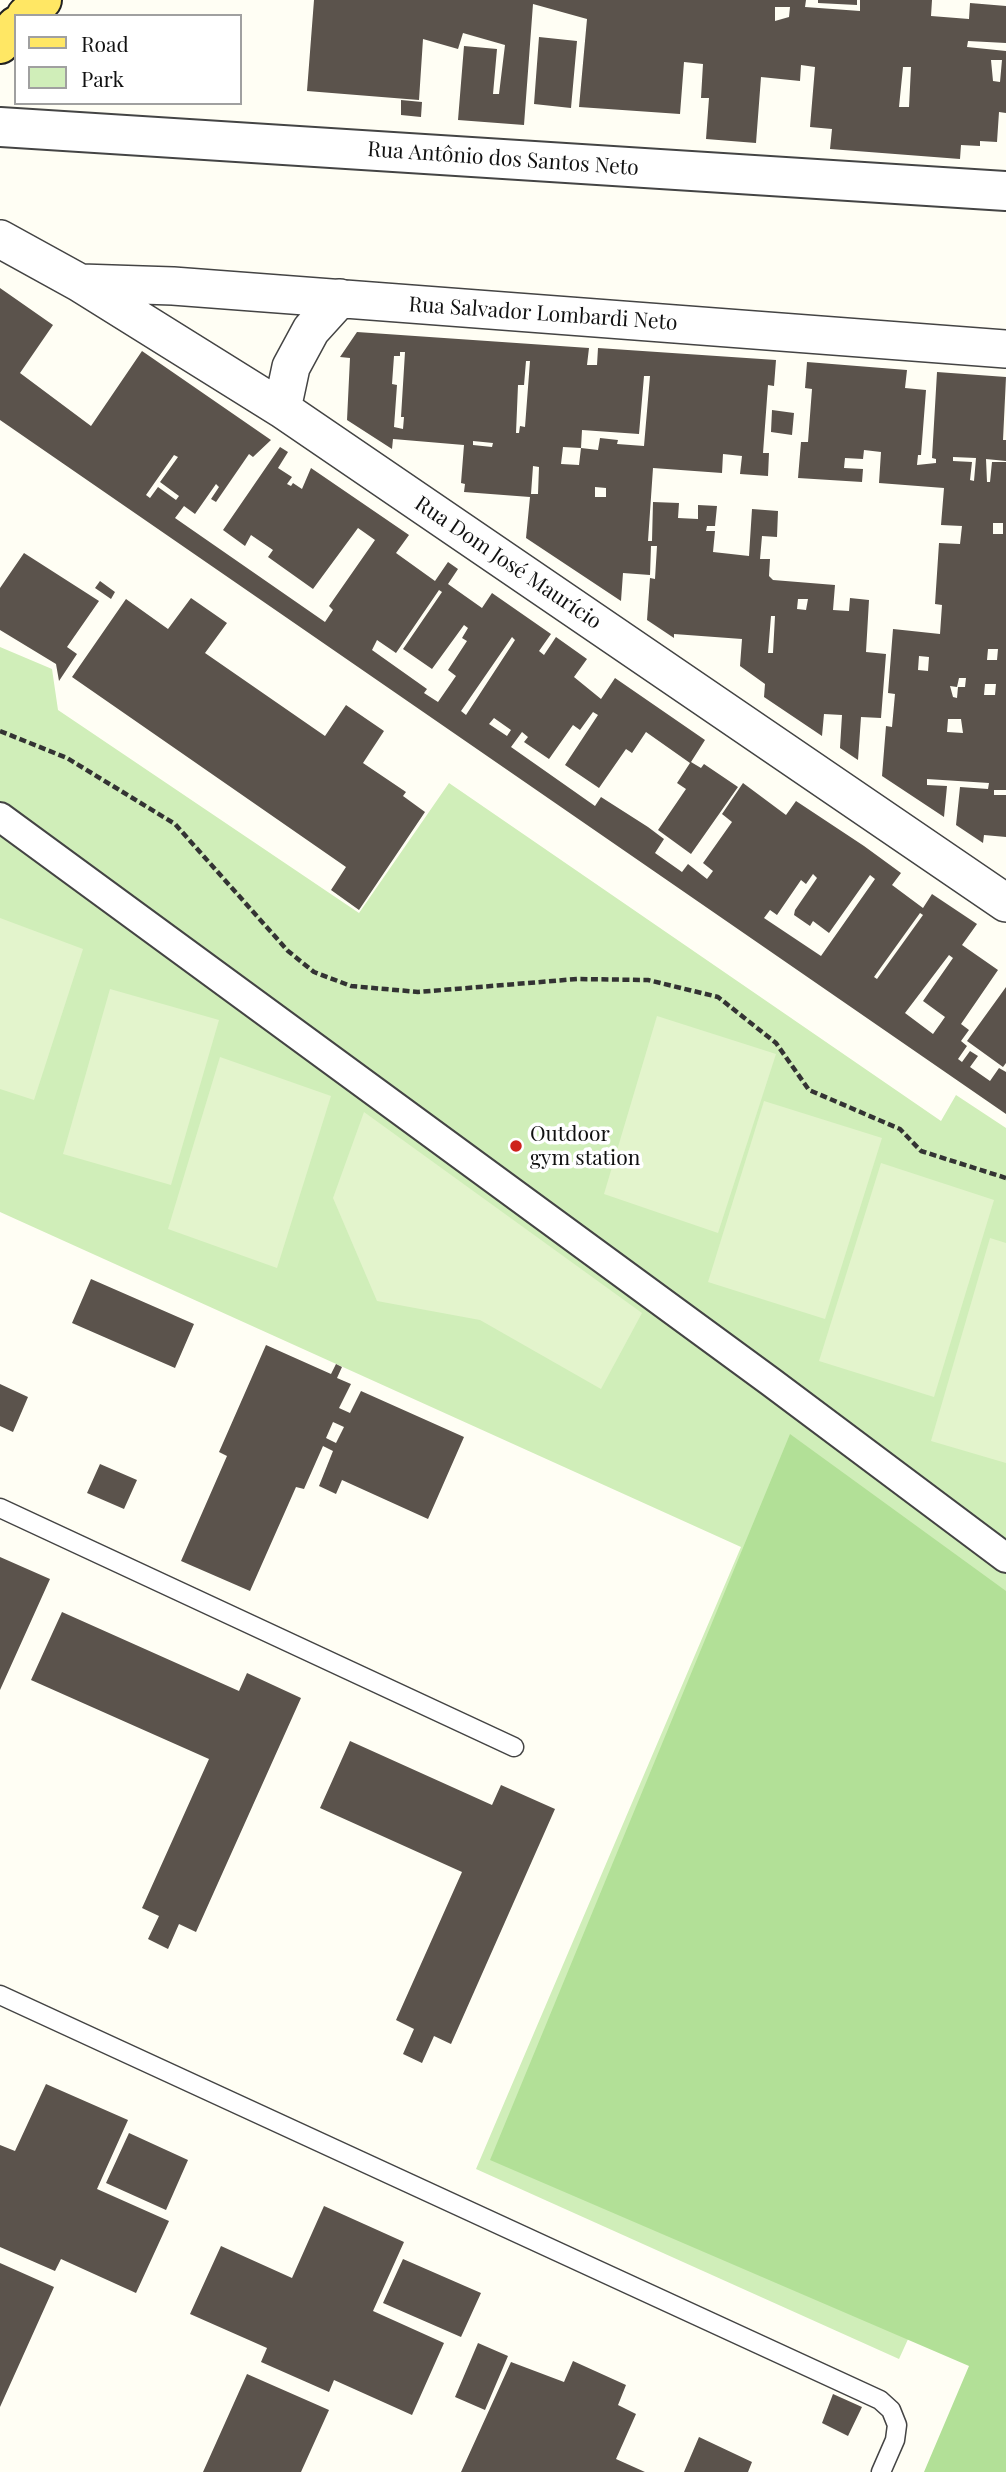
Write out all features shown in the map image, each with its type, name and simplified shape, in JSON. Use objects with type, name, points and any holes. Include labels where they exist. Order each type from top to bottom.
[{"type":"main road","points":[[28,14],[42,0]]},
{"type":"main road","points":[[0,44],[14,28]]},
{"type":"street","name":"Rua Antônio dos Santos Neto","points":[[0,127],[1006,191]]},
{"type":"street","name":"Rua Dom José Maurício","points":[[0,239],[80,283],[282,409],[1006,903]]},
{"type":"street","name":"Rua Salvador Lombardi Neto","points":[[80,283],[340,298],[1006,349]]},
{"type":"street","points":[[282,409],[291,367],[311,330],[340,298]]},
{"type":"street","points":[[0,817],[771,1382],[1006,1558]]},
{"type":"lane","points":[[0,1508],[514,1747]]},
{"type":"lane","points":[[0,1995],[880,2400],[891,2410],[897,2425],[895,2440],[881,2472]]},
{"type":"path","points":[[0,731],[67,758],[175,824],[288,951],[314,972],[351,986],[418,992],[601,979],[648,980],[718,997],[776,1043],[809,1090],[900,1129],[921,1151],[1006,1178]]},
{"type":"green space","points":[[0,647],[52,669],[58,710],[359,913],[449,783],[941,1121],[956,1095],[1006,1128],[1006,2257],[957,2231],[899,2359],[476,2169],[741,1547],[0,1212]]},
{"type":"green space","points":[[0,918],[83,949],[34,1100],[0,1089]]},
{"type":"green space","points":[[110,989],[219,1020],[171,1185],[63,1154]]},
{"type":"green space","points":[[657,1016],[776,1054],[718,1233],[604,1194]]},
{"type":"green space","points":[[220,1057],[331,1096],[277,1268],[168,1229]]},
{"type":"green space","points":[[764,1101],[882,1138],[825,1319],[708,1282]]},
{"type":"green space","points":[[364,1112],[642,1313],[601,1389],[480,1320],[377,1301],[333,1198]]},
{"type":"green space","points":[[881,1163],[994,1200],[934,1397],[819,1361]]},
{"type":"green space","points":[[990,1238],[1006,1243],[1006,1463],[931,1441]]},
{"type":"green space","points":[[790,1434],[1006,1591],[1006,2472],[924,2472],[969,2366],[490,2160]]},
{"type":"building","points":[[314,0],[806,0],[805,7],[860,11],[860,0],[932,0],[931,16],[969,19],[970,3],[1006,6],[1006,43],[968,41],[967,47],[1006,51],[1006,113],[999,112],[997,142],[980,141],[980,146],[961,145],[960,159],[830,149],[832,129],[810,127],[815,67],[801,65],[800,81],[761,77],[756,143],[706,139],[709,98],[701,98],[703,64],[684,62],[680,114],[579,107],[587,19],[533,4],[524,125],[458,120],[464,46],[497,49],[493,94],[499,94],[505,45],[463,33],[458,49],[423,39],[419,100],[307,91]],"holes":[[[775,7],[790,7],[789,17],[775,21]],[[991,60],[1002,60],[1000,82],[993,81]],[[903,67],[911,67],[909,107],[899,107]]]},
{"type":"building","points":[[818,0],[857,0],[857,5],[818,3]]},
{"type":"building","points":[[539,37],[577,41],[571,108],[534,104]]},
{"type":"building","points":[[401,100],[422,102],[421,117],[401,115]]},
{"type":"building","points":[[0,288],[53,325],[20,373],[91,426],[142,351],[271,440],[253,457],[249,454],[216,502],[211,499],[219,487],[216,484],[195,514],[184,506],[175,518],[325,622],[333,610],[329,606],[375,540],[358,528],[313,589],[268,557],[273,550],[251,535],[245,546],[223,530],[280,447],[288,452],[278,468],[292,477],[287,484],[291,486],[293,483],[302,489],[311,468],[409,535],[396,553],[435,581],[448,562],[458,569],[448,584],[482,608],[492,593],[551,634],[539,651],[544,655],[556,637],[587,659],[574,677],[601,699],[615,678],[705,740],[691,762],[701,768],[704,764],[738,787],[691,854],[658,830],[686,789],[677,783],[690,763],[646,732],[632,753],[626,749],[599,788],[565,765],[598,715],[593,712],[580,730],[573,725],[549,759],[524,742],[528,737],[522,732],[511,747],[595,806],[601,797],[648,827],[664,839],[655,853],[682,872],[688,864],[707,879],[713,871],[703,863],[732,822],[722,814],[743,783],[786,815],[796,801],[864,846],[901,873],[892,885],[923,908],[932,894],[977,924],[962,945],[998,970],[961,1024],[969,1030],[961,1041],[967,1046],[958,1059],[962,1062],[970,1051],[978,1056],[970,1067],[990,1081],[999,1068],[1006,1072],[1006,1114],[0,420]],"holes":[[[174,455],[178,457],[160,482],[179,496],[176,500],[158,487],[150,498],[146,495]],[[439,590],[442,592],[403,649],[432,669],[464,625],[468,628],[462,638],[467,641],[448,670],[456,676],[438,702],[424,693],[427,689],[372,650],[377,640],[396,653]],[[512,637],[515,640],[466,715],[461,711]],[[494,718],[511,730],[507,736],[489,724]],[[813,874],[817,878],[794,915],[810,926],[813,921],[829,933],[870,875],[875,879],[821,956],[764,918],[770,910],[777,915],[801,880],[806,884]],[[920,913],[923,915],[877,979],[874,977]],[[949,955],[953,958],[923,1001],[945,1017],[933,1034],[905,1013]]]},
{"type":"building","points":[[357,332],[589,348],[587,365],[597,365],[598,348],[776,360],[774,386],[768,385],[763,453],[769,453],[768,476],[740,474],[742,456],[723,454],[722,473],[653,468],[648,541],[652,541],[653,502],[679,503],[678,518],[698,519],[698,505],[717,506],[715,526],[707,526],[706,531],[715,531],[713,552],[749,556],[752,509],[778,511],[777,537],[762,536],[760,559],[770,559],[769,576],[773,580],[835,585],[833,610],[849,611],[850,598],[869,600],[866,652],[886,654],[881,718],[861,717],[858,760],[840,748],[842,715],[824,714],[822,736],[764,697],[765,684],[740,666],[742,639],[674,634],[674,638],[647,620],[650,578],[655,579],[657,546],[651,546],[650,575],[623,573],[621,601],[526,538],[530,497],[464,492],[465,484],[461,483],[464,445],[393,439],[392,449],[347,420],[350,358],[340,357]],"holes":[[[405,352],[401,417],[404,417],[403,429],[394,427],[397,385],[392,384],[394,356]],[[526,361],[530,361],[525,427],[520,426],[519,433],[516,433],[518,385],[524,385]],[[644,376],[650,376],[644,446],[617,444],[618,440],[600,438],[598,450],[581,448],[582,430],[639,434]],[[473,441],[493,443],[492,447],[473,445]],[[563,447],[581,448],[579,465],[561,464]],[[533,466],[539,467],[538,494],[531,494]],[[595,487],[606,488],[606,497],[595,497]],[[798,599],[808,599],[806,610],[797,609]],[[771,616],[775,616],[773,653],[768,653]]]},
{"type":"building","points":[[807,362],[907,370],[905,388],[926,390],[921,455],[918,455],[917,465],[936,463],[936,459],[932,458],[937,372],[1006,377],[1003,440],[1006,440],[1006,461],[986,459],[987,482],[990,482],[992,462],[1006,462],[1006,790],[994,790],[994,795],[1006,795],[1006,837],[984,835],[983,843],[956,825],[960,787],[988,789],[989,783],[927,779],[927,785],[947,786],[944,817],[882,776],[886,726],[892,727],[895,694],[888,693],[893,629],[940,634],[942,605],[935,604],[939,543],[960,544],[962,526],[941,525],[944,488],[879,483],[881,452],[864,450],[863,459],[845,458],[844,468],[863,469],[862,482],[798,478],[801,442],[808,442],[812,389],[805,388]],"holes":[[[953,457],[976,458],[974,481],[970,480],[972,462],[953,461]],[[993,523],[1003,523],[1003,534],[993,534]],[[988,649],[998,649],[997,660],[987,660]],[[919,656],[929,657],[928,671],[918,670]],[[959,678],[966,678],[965,687],[958,687],[957,698],[953,697],[950,686],[957,687]],[[985,684],[996,684],[995,695],[984,695]],[[948,719],[961,719],[963,733],[947,732]]]},
{"type":"building","points":[[772,410],[794,413],[792,435],[771,432]]},
{"type":"building","points":[[24,553],[99,601],[67,647],[77,654],[59,681],[56,664],[0,630],[0,588]]},
{"type":"building","points":[[100,581],[115,592],[111,599],[95,588]]},
{"type":"building","points":[[191,598],[227,623],[205,653],[325,736],[346,705],[384,731],[363,763],[406,792],[403,796],[425,812],[359,910],[331,890],[346,867],[72,677],[126,599],[168,629]]},
{"type":"building","points":[[1006,987],[1006,1063],[1003,1067],[967,1041]]},
{"type":"building","points":[[91,1279],[194,1324],[175,1368],[72,1323]]},
{"type":"building","points":[[266,1345],[331,1374],[336,1364],[342,1367],[337,1378],[351,1384],[339,1408],[350,1413],[361,1391],[464,1437],[428,1519],[342,1480],[336,1494],[319,1486],[333,1451],[323,1446],[304,1489],[296,1487],[250,1591],[181,1561],[227,1456],[219,1452]],"holes":[[[333,1422],[344,1427],[336,1443],[326,1438]]]},
{"type":"building","points":[[0,1384],[28,1397],[13,1432],[0,1426]]},
{"type":"building","points":[[100,1464],[137,1480],[124,1509],[87,1493]]},
{"type":"building","points":[[0,1557],[50,1579],[0,1690]]},
{"type":"building","points":[[62,1612],[239,1691],[247,1673],[301,1698],[196,1932],[179,1924],[168,1949],[148,1939],[159,1916],[142,1908],[209,1759],[31,1680]]},
{"type":"building","points":[[350,1741],[492,1805],[501,1785],[555,1809],[451,2044],[434,2036],[422,2063],[403,2054],[414,2029],[396,2020],[462,1872],[320,1808]]},
{"type":"building","points":[[46,2084],[128,2120],[97,2189],[169,2221],[136,2293],[61,2259],[55,2271],[0,2247],[0,2145],[15,2151]]},
{"type":"building","points":[[129,2133],[188,2160],[166,2210],[106,2183]]},
{"type":"building","points":[[324,2206],[404,2242],[373,2311],[444,2343],[412,2415],[334,2380],[329,2392],[261,2362],[267,2348],[190,2314],[221,2246],[292,2278]]},
{"type":"building","points":[[403,2259],[481,2293],[461,2337],[383,2303]]},
{"type":"building","points":[[0,2263],[54,2287],[0,2407]]},
{"type":"building","points":[[478,2343],[508,2356],[485,2410],[455,2397]]},
{"type":"building","points":[[573,2361],[626,2385],[618,2405],[636,2414],[616,2459],[645,2472],[461,2472],[511,2362],[564,2382]]},
{"type":"building","points":[[247,2374],[329,2410],[301,2472],[203,2472]]},
{"type":"building","points":[[833,2394],[862,2407],[848,2436],[822,2423]]},
{"type":"building","points":[[699,2437],[752,2462],[748,2472],[684,2472]]},
{"type":"place","name":"Outdoor gym station","points":[[516,1146]]}]
